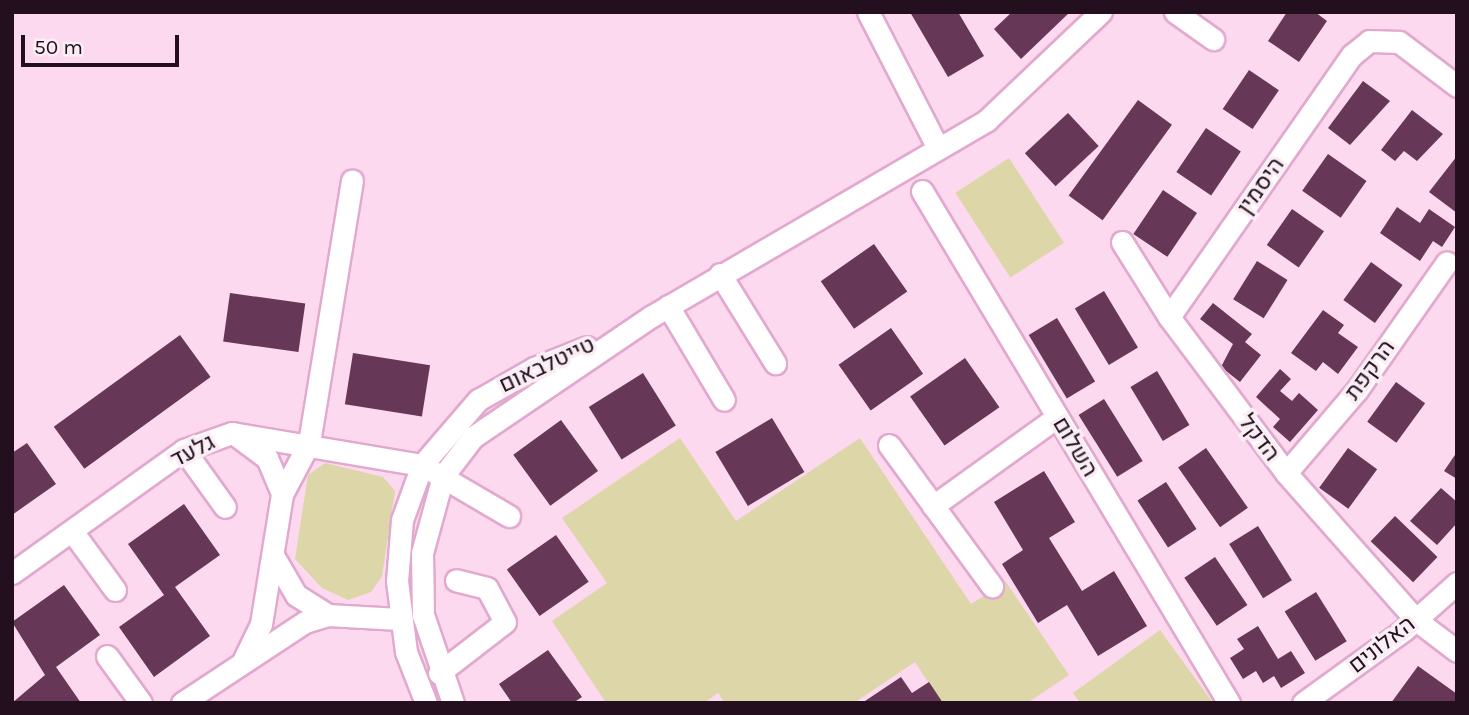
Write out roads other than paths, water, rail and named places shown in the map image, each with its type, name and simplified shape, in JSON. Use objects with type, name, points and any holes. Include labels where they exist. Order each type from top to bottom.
[{"type":"street","points":[[868,12],[938,148]]},
{"type":"street","name":"טייטלבאום","points":[[453,703],[439,673],[423,615],[421,581],[426,525],[443,476],[493,419],[720,274],[987,120],[1101,12]]},
{"type":"street","points":[[1175,12],[1213,39]]},
{"type":"street","name":"היסמין","points":[[1169,317],[1352,55],[1384,37],[1431,61],[1457,86]]},
{"type":"street","points":[[243,659],[261,624],[274,557],[282,494],[309,443],[352,181]]},
{"type":"street","name":"השלום","points":[[922,191],[1229,703]]},
{"type":"street","name":"הדקל","points":[[1122,242],[1169,317],[1286,473],[1416,620],[1457,651]]},
{"type":"street","name":"הרקפת","points":[[1286,473],[1357,390],[1447,262]]},
{"type":"street","points":[[720,274],[775,363]]},
{"type":"street","points":[[660,311],[724,400]]},
{"type":"street","name":"טייטלבאום","points":[[426,703],[399,619],[402,520],[422,465],[457,420],[501,385],[660,311]]},
{"type":"street","points":[[933,506],[1057,416]]},
{"type":"street","points":[[232,433],[267,458],[282,494]]},
{"type":"street","name":"גלעד","points":[[12,573],[184,450],[232,433],[309,443],[422,465],[509,516]]},
{"type":"street","points":[[889,445],[992,586]]},
{"type":"street","points":[[184,450],[225,507]]},
{"type":"street","points":[[72,531],[115,590]]},
{"type":"street","points":[[274,557],[296,596],[328,615],[399,619]]},
{"type":"street","points":[[439,673],[505,622],[487,588],[456,580]]},
{"type":"street","name":"האלונים","points":[[1303,703],[1416,620],[1457,583]]},
{"type":"street","points":[[182,703],[243,659],[328,615]]},
{"type":"street","points":[[107,656],[141,703]]}]
